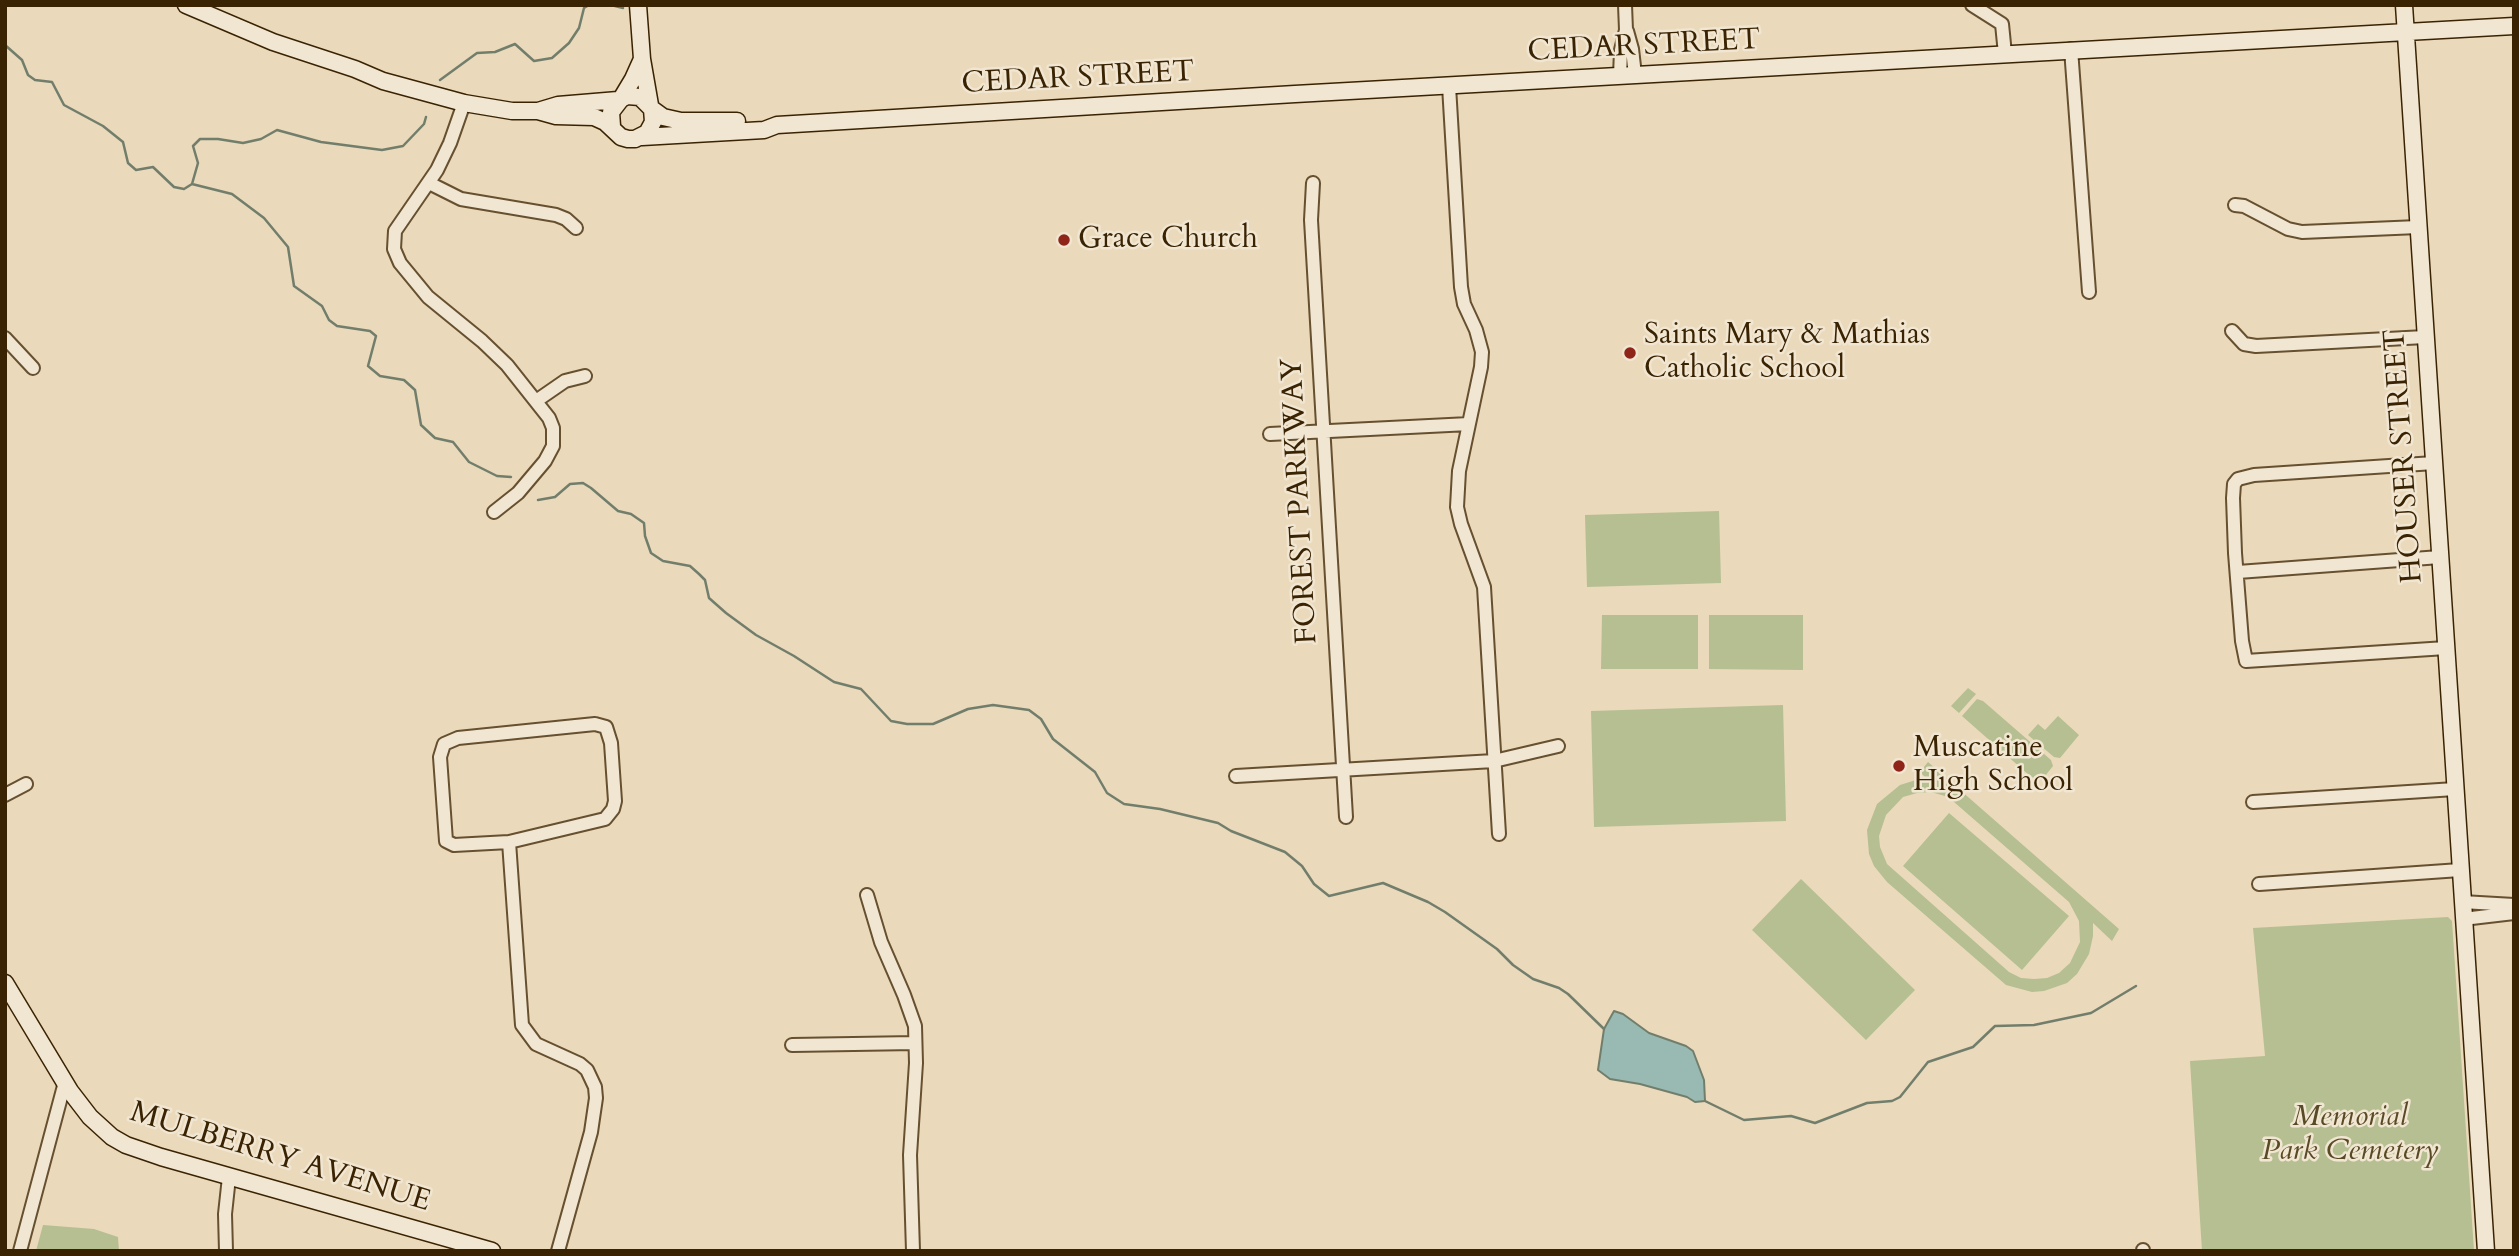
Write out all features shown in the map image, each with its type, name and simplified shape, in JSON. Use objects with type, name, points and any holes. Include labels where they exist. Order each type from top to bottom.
[{"type":"main road","points":[[186,5],[273,42],[383,81],[464,103],[512,111],[538,111],[556,116],[594,117],[612,126],[621,136],[635,139],[647,133],[653,122],[642,59],[638,5]]},
{"type":"main road","name":"HOUSER STREET","points":[[2404,5],[2486,1251]]},
{"type":"main road","name":"CEDAR STREET","points":[[642,137],[764,130],[777,125],[2071,49],[2514,26]]},
{"type":"main road","points":[[612,126],[611,112],[633,79],[642,59]]},
{"type":"main road","points":[[538,111],[558,104],[633,96],[640,97],[651,107]]},
{"type":"main road","name":"CEDAR STREET","points":[[651,107],[663,117],[681,121],[764,120],[777,125]]},
{"type":"main road","name":"MULBERRY AVENUE","points":[[5,983],[89,1117],[118,1141],[136,1150],[492,1251]]},
{"type":"street","points":[[1625,5],[1626,30],[1621,50],[1628,76]]},
{"type":"street","points":[[1972,5],[2002,24],[2006,54]]},
{"type":"street","points":[[2071,49],[2089,292]]},
{"type":"street","points":[[1449,86],[1461,287],[1464,304],[1476,330],[1482,352],[1459,471],[1457,507],[1483,587],[1499,834]]},
{"type":"street","points":[[464,103],[450,144],[429,183],[395,231],[394,249],[410,278],[428,297],[507,365],[549,418],[553,428],[553,446],[545,461],[518,493],[494,512]]},
{"type":"street","points":[[429,183],[461,199],[556,215],[576,228]]},
{"type":"street","name":"FOREST PARKWAY","points":[[1313,183],[1311,220],[1346,817]]},
{"type":"street","points":[[2235,205],[2244,206],[2288,229],[2302,232],[2418,227]]},
{"type":"street","points":[[2232,331],[2244,344],[2256,346],[2425,337]]},
{"type":"street","points":[[5,338],[33,368]]},
{"type":"street","points":[[536,401],[565,381],[585,376]]},
{"type":"street","points":[[1270,434],[1469,424]]},
{"type":"street","points":[[2434,463],[2254,475],[2238,479],[2234,484],[2233,498],[2242,641],[2246,661],[2446,648]]},
{"type":"street","points":[[2238,572],[2440,557]]},
{"type":"street","points":[[595,724],[606,727],[611,743],[614,801],[610,815],[598,823],[509,842],[454,845],[446,841],[440,757],[444,744],[458,738],[595,724]]},
{"type":"street","points":[[1236,776],[1494,761],[1558,746]]},
{"type":"street","points":[[5,795],[26,784]]},
{"type":"street","points":[[2253,802],[2455,789]]},
{"type":"street","points":[[509,842],[522,1025],[536,1044],[580,1064],[587,1070],[595,1087],[591,1132],[558,1251]]},
{"type":"street","points":[[2259,884],[2460,870]]},
{"type":"street","points":[[867,895],[881,942],[912,1013],[915,1027],[916,1063],[910,1155],[913,1251]]},
{"type":"street","points":[[2462,902],[2514,905]]},
{"type":"street","points":[[2463,919],[2514,913]]},
{"type":"street","points":[[792,1045],[915,1043]]},
{"type":"street","points":[[20,1251],[65,1082]]},
{"type":"street","points":[[226,1251],[225,1214],[229,1177]]},
{"type":"green space","points":[[1719,511],[1721,583],[1587,587],[1585,515]]},
{"type":"green space","points":[[1602,615],[1698,615],[1698,669],[1601,669]]},
{"type":"green space","points":[[1709,615],[1803,615],[1803,670],[1709,669]]},
{"type":"green space","points":[[1968,688],[1976,694],[1959,713],[1951,706]]},
{"type":"green space","points":[[1977,699],[1983,701],[2051,760],[2053,766],[2045,776],[2036,779],[2030,776],[1962,716]]},
{"type":"green space","points":[[1783,705],[1786,821],[1594,827],[1591,711]]},
{"type":"green space","points":[[2058,716],[2079,735],[2060,758],[2054,757],[2028,735],[2038,724],[2045,730]]},
{"type":"green space","points":[[1928,762],[2119,929],[2112,941],[2093,923],[2089,954],[2077,974],[2067,983],[2032,992],[2006,985],[1887,882],[1874,866],[1869,854],[1867,830],[1877,804],[1900,785],[1927,779],[1920,772]],"holes":[[[1931,792],[1945,796],[2069,902],[2079,921],[2080,942],[2070,963],[2059,973],[2034,979],[2021,978],[2009,972],[1887,864],[1879,836],[1886,815],[1903,797]]]},
{"type":"green space","points":[[1949,813],[2069,916],[2022,970],[1903,866]]},
{"type":"green space","points":[[1801,879],[1915,990],[1866,1040],[1752,930]]},
{"type":"green space","name":"Memorial Park Cemetery","points":[[2448,917],[2452,921],[2474,1251],[2202,1251],[2190,1061],[2265,1056],[2253,928]]},
{"type":"green space","points":[[43,1225],[94,1229],[118,1237],[119,1251],[36,1251]]},
{"type":"water","points":[[1614,1011],[1623,1014],[1649,1033],[1693,1051],[1704,1080],[1705,1101],[1695,1102],[1687,1097],[1640,1084],[1610,1079],[1598,1070],[1604,1029]]},
{"type":"waterway","points":[[440,80],[477,53],[495,52],[515,44],[534,61],[552,58],[569,43],[579,28],[584,8],[589,5]]},
{"type":"waterway","points":[[611,5],[623,8]]},
{"type":"waterway","points":[[5,45],[22,60],[28,75],[35,80],[52,82],[64,105],[103,126],[123,142],[128,163],[136,170],[153,167],[174,187],[184,189],[192,184]]},
{"type":"waterway","points":[[192,184],[198,163],[193,146],[200,139],[243,143],[261,139],[277,130],[321,142],[382,150],[403,146],[424,124],[426,117]]},
{"type":"waterway","points":[[192,184],[232,194],[264,218],[288,247],[294,286],[322,306],[329,320],[337,326],[370,331],[376,336],[368,366],[380,376],[404,380],[415,390],[421,425],[435,438],[453,442],[469,462],[497,476],[511,477]]},
{"type":"waterway","points":[[538,500],[555,497],[570,484],[583,483],[591,488],[618,511],[631,514],[644,523],[651,553],[663,561],[690,566],[705,580],[709,598],[726,613],[756,635],[834,682],[861,689],[891,721],[933,724],[968,709],[993,705],[1029,710],[1041,719],[1053,739],[1095,772],[1107,793],[1124,804],[1160,809],[1218,823],[1231,831],[1285,852],[1302,866],[1314,884],[1329,896],[1383,883],[1428,902],[1497,949],[1533,979],[1568,994],[1604,1029]]},
{"type":"waterway","points":[[1705,1101],[1744,1120],[1791,1116],[1815,1123],[1867,1103],[1892,1101],[1900,1097],[1928,1062],[1973,1047],[1995,1026],[2034,1025],[2091,1013],[2136,986]]},
{"type":"place","name":"Grace Church","points":[[1064,240]]},
{"type":"place","name":"Saints Mary & Mathias Catholic School","points":[[1630,353]]},
{"type":"place","name":"Muscatine High School","points":[[1899,766]]}]
